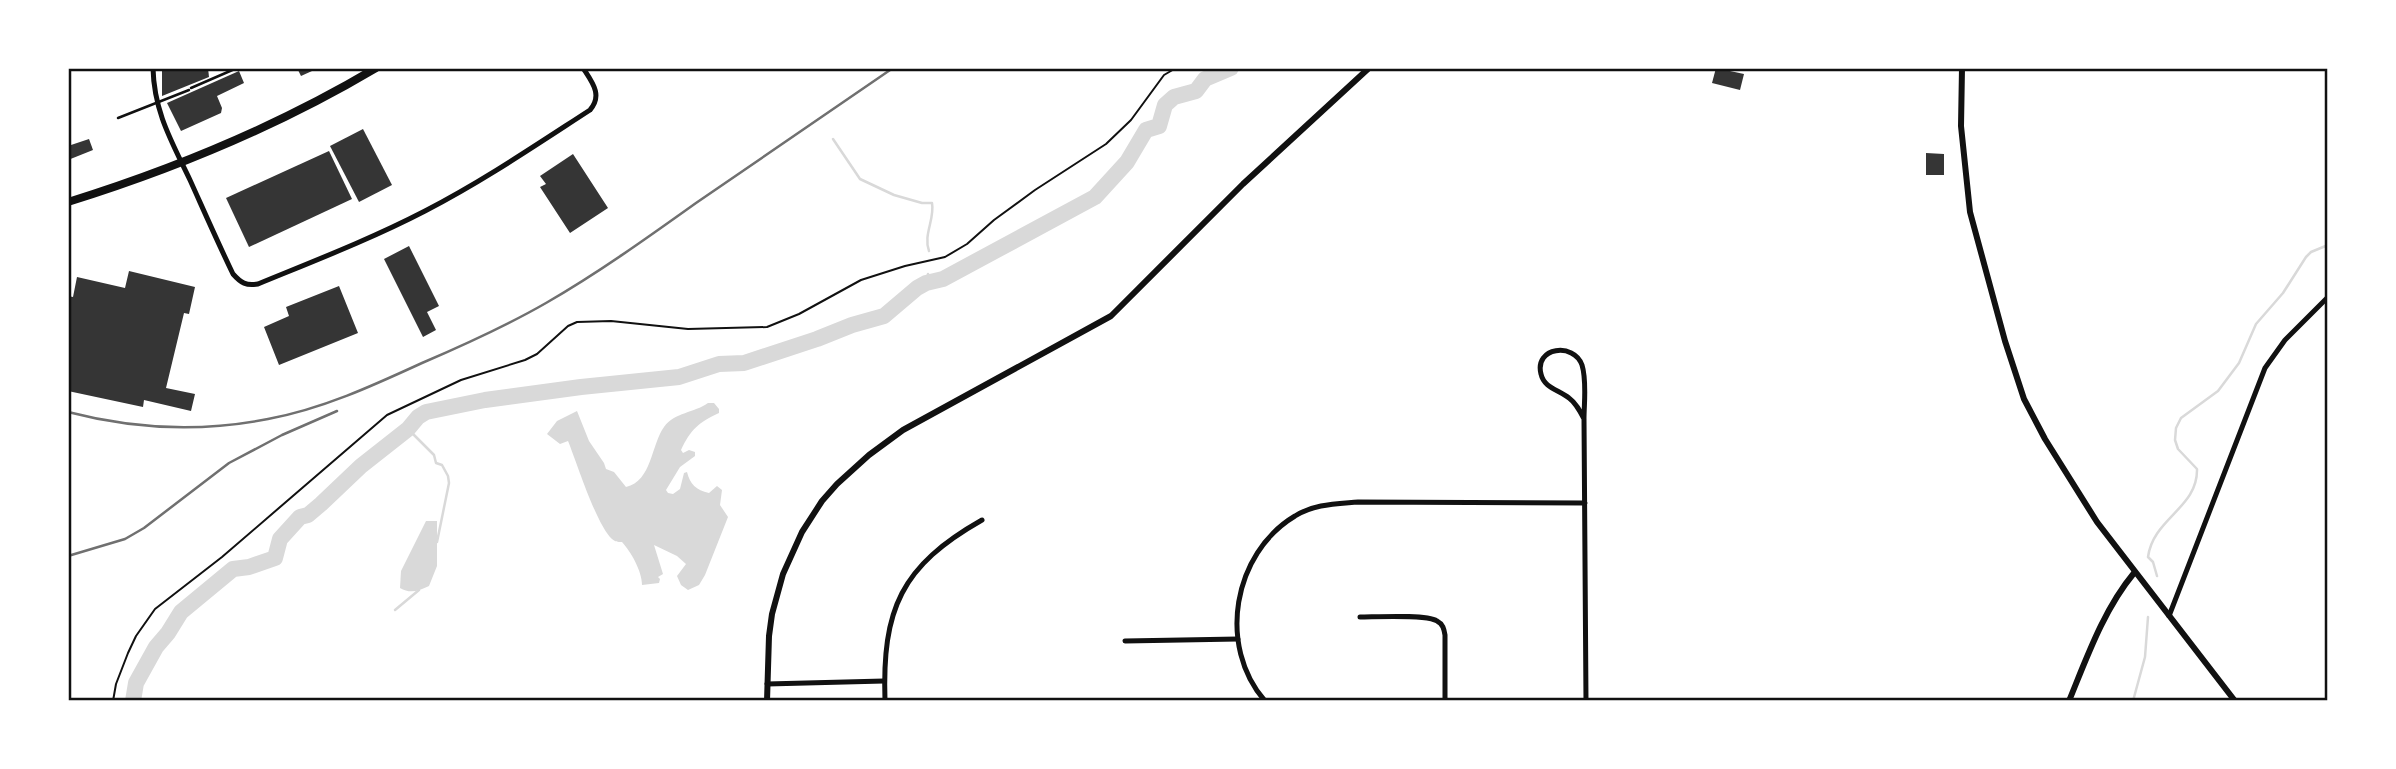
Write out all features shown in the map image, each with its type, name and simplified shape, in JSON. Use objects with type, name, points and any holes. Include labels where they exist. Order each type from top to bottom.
[{"type":"main road","points":[[68,202],[181,162],[265,125],[376,68]]},
{"type":"street","points":[[153,68],[160,116],[233,274],[244,285],[258,284],[367,239],[486,177],[590,110],[597,99],[596,92],[583,68]]},
{"type":"street","points":[[767,701],[771,625],[783,574],[802,532],[822,501],[837,484],[869,454],[903,430],[1111,316],[1243,184],[1369,68]]},
{"type":"street","points":[[1962,68],[1961,126],[1970,212],[2018,384],[2045,439],[2069,479],[2134,573],[2232,699]]},
{"type":"street","points":[[2169,616],[2265,368],[2285,340],[2328,297]]},
{"type":"street","points":[[1584,419],[1574,403],[1547,385],[1541,376],[1541,362],[1550,352],[1564,350],[1581,363],[1584,419],[1586,701]]},
{"type":"street","points":[[1265,701],[1247,672],[1238,639],[1240,592],[1258,550],[1276,529],[1297,515],[1321,505],[1357,502],[1585,503]]},
{"type":"street","points":[[884,701],[886,642],[902,593],[933,554],[982,520]]},
{"type":"street","points":[[2069,701],[2104,622],[2134,573]]},
{"type":"street","points":[[1360,617],[1424,618],[1438,621],[1443,626],[1445,635],[1446,701]]},
{"type":"street","points":[[1125,641],[1238,639]]},
{"type":"street","points":[[767,684],[884,681]]},
{"type":"lane","points":[[118,118],[157,104],[237,68]]},
{"type":"path","points":[[113,701],[116,684],[128,653],[155,609],[222,557],[387,415],[461,380],[525,360],[537,354],[568,326],[577,322],[611,321],[688,329],[767,327],[799,314],[861,280],[945,257],[967,244],[1035,190],[1105,144],[1130,120],[1164,75],[1176,68]]},
{"type":"shaded area","points":[[708,403],[714,403],[719,413],[700,424],[688,437],[681,450],[683,453],[689,450],[695,452],[695,456],[680,467],[666,490],[673,494],[680,489],[684,473],[687,472],[692,483],[700,490],[709,493],[717,486],[722,490],[720,505],[728,517],[699,585],[688,590],[681,585],[677,576],[686,564],[677,556],[654,545],[663,574],[658,577],[659,583],[642,585],[638,568],[629,551],[622,542],[612,539],[600,520],[568,441],[560,444],[547,434],[557,421],[577,411],[589,441],[606,469],[614,472],[626,487],[641,478],[668,422]]},
{"type":"shaded area","points":[[426,521],[437,521],[437,566],[429,586],[407,591],[400,588],[401,571]]},
{"type":"building","points":[[162,68],[208,68],[209,77],[162,96]]},
{"type":"building","points":[[297,68],[311,68],[312,71],[301,76]]},
{"type":"building","points":[[1716,68],[1744,74],[1740,90],[1712,83]]},
{"type":"building","points":[[239,71],[244,83],[217,96],[222,108],[221,113],[181,131],[167,103]]},
{"type":"building","points":[[363,129],[392,185],[359,202],[330,146]]},
{"type":"building","points":[[89,139],[93,150],[68,160],[68,146]]},
{"type":"building","points":[[329,151],[352,199],[249,247],[226,198]]},
{"type":"building","points":[[1926,153],[1944,154],[1944,175],[1926,175]]},
{"type":"building","points":[[573,154],[608,208],[570,233],[540,187],[546,184],[540,176]]},
{"type":"building","points":[[409,246],[439,306],[427,312],[436,330],[423,337],[384,259]]},
{"type":"building","points":[[129,271],[195,287],[189,314],[184,313],[166,388],[195,394],[191,411],[144,400],[143,407],[68,391],[68,296],[73,297],[77,277],[125,288]]},
{"type":"building","points":[[339,286],[358,333],[279,365],[264,327],[289,316],[286,307]]},
{"type":"waterway","points":[[133,701],[136,683],[156,647],[181,612],[233,569],[249,567],[275,558],[280,539],[300,517],[308,515],[426,412],[485,400],[679,377],[719,364],[744,363],[884,316],[917,288],[943,279],[1095,197],[1127,162],[1146,130],[1159,126],[1165,105],[1174,97],[1196,91],[1205,79],[1231,68]]},
{"type":"waterway","points":[[833,139],[860,179],[894,195],[932,203],[927,239],[929,251]]},
{"type":"waterway","points":[[2157,576],[2153,562],[2148,557],[2152,544],[2158,532],[2190,494],[2197,469],[2178,449],[2175,440],[2176,428],[2181,418],[2218,391],[2239,363],[2256,324],[2283,293],[2306,257],[2328,245]]},
{"type":"waterway","points":[[926,283],[928,274]]},
{"type":"waterway","points":[[408,429],[434,455],[436,463],[442,465],[448,476],[449,483],[437,542]]},
{"type":"waterway","points":[[395,610],[419,590]]},
{"type":"waterway","points":[[2133,701],[2145,657],[2148,617]]},
{"type":"railway","points":[[68,412],[142,425],[218,426],[288,415],[366,388],[485,335],[565,292],[893,68]]},
{"type":"railway","points":[[68,556],[125,539],[144,528],[229,463],[282,435],[337,411]]}]
